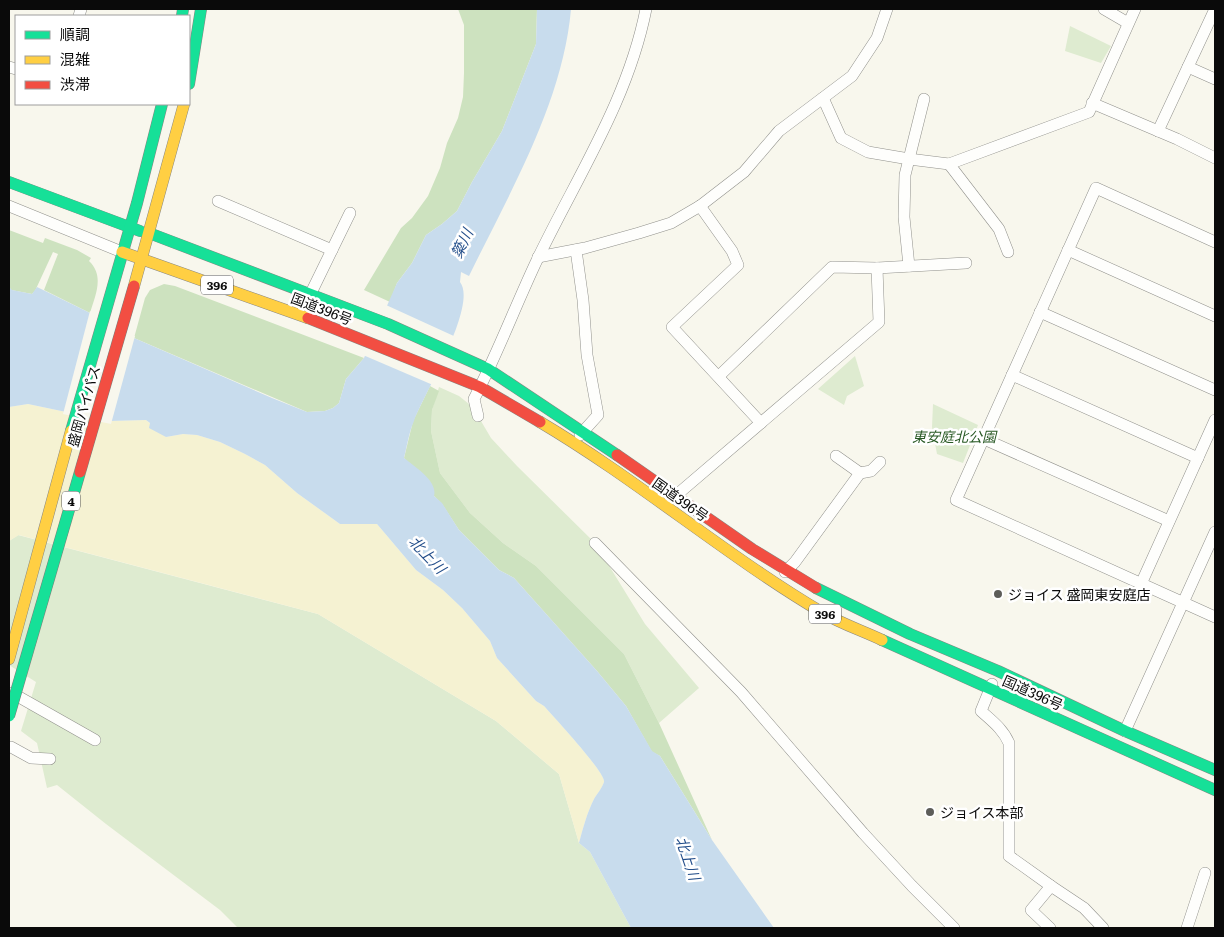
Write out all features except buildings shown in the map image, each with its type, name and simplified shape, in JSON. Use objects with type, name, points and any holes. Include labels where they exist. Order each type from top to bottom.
[{"type":"main road","points":[[190,78],[201,9]]},
{"type":"main road","name":"盛岡バイパス","points":[[9,660],[74,421],[115,284],[162,105]]},
{"type":"main road","name":"盛岡バイパス","points":[[9,716],[134,286],[184,105]]},
{"type":"main road","name":"国道396号","points":[[9,182],[316,296],[388,324],[474,362],[488,369],[583,431],[752,549],[828,595],[910,634],[998,671],[1215,770]]},
{"type":"main road","name":"国道396号","points":[[122,252],[311,319],[480,387],[575,443],[742,562],[825,614],[1215,790]]},
{"type":"street","points":[[478,416],[474,399],[538,258],[607,126],[640,40],[646,9]]},
{"type":"street","points":[[538,258],[576,250],[671,222],[700,206],[744,172],[779,131],[852,76],[877,38],[887,9]]},
{"type":"street","points":[[1104,9],[1128,23]]},
{"type":"street","points":[[823,98],[841,138],[868,152],[949,164],[1089,112],[1135,9]]},
{"type":"street","points":[[1158,131],[1215,9]]},
{"type":"street","points":[[1188,67],[1215,80]]},
{"type":"street","points":[[909,266],[904,217],[905,175],[924,99]]},
{"type":"street","points":[[1092,103],[1215,158]]},
{"type":"street","points":[[949,164],[999,230],[1008,252]]},
{"type":"street","points":[[1215,242],[1096,188],[956,500],[1215,617]]},
{"type":"street","points":[[218,201],[332,250]]},
{"type":"street","points":[[9,206],[122,252]]},
{"type":"street","points":[[700,206],[732,251],[738,265],[672,327],[761,423]]},
{"type":"street","points":[[316,296],[332,250],[350,213]]},
{"type":"street","points":[[575,443],[598,414],[587,355],[583,300],[576,250]]},
{"type":"street","points":[[1068,250],[1215,316]]},
{"type":"street","points":[[719,376],[832,268],[878,268],[966,263]]},
{"type":"street","points":[[665,506],[879,322],[878,268]]},
{"type":"street","points":[[1040,312],[1215,390]]},
{"type":"street","points":[[1012,375],[1198,458]]},
{"type":"street","points":[[1141,584],[1215,420]]},
{"type":"street","points":[[984,439],[1169,521]]},
{"type":"street","points":[[836,456],[860,473]]},
{"type":"street","points":[[775,582],[787,570],[860,473],[871,471],[880,462]]},
{"type":"street","points":[[1126,731],[1215,532]]},
{"type":"street","points":[[595,542],[741,692],[869,840],[954,928]]},
{"type":"street","points":[[998,671],[981,711],[996,724],[1009,743],[1009,856],[1084,908],[1102,928]]},
{"type":"street","points":[[9,690],[95,740]]},
{"type":"street","points":[[11,747],[30,758],[50,759]]},
{"type":"street","points":[[1187,928],[1204,873]]},
{"type":"street","points":[[1050,928],[1031,910],[1051,886]]},
{"type":"green space","points":[[458,9],[537,9],[536,44],[502,131],[457,211],[426,235],[412,263],[397,283],[390,302],[364,290],[401,228],[412,218],[428,196],[458,118],[463,97],[464,25]]},
{"type":"green space","points":[[1070,26],[1111,46],[1101,63],[1065,51]]},
{"type":"green space","points":[[9,230],[43,243],[45,238],[77,250],[91,258],[89,261],[97,273],[98,280],[90,313],[44,290],[58,254],[53,252],[32,294],[11,290],[9,287]]},
{"type":"green space","points":[[164,284],[175,286],[364,358],[346,379],[339,403],[325,411],[307,412],[134,338],[145,298],[150,290]]},
{"type":"green space","points":[[855,356],[864,386],[847,396],[844,405],[818,389]]},
{"type":"green space","points":[[430,386],[439,391],[432,410],[431,431],[440,473],[470,513],[503,543],[536,566],[624,654],[659,723],[712,840],[660,756],[652,752],[626,706],[514,578],[499,570],[459,530],[442,504],[404,458],[413,421]]},
{"type":"green space","points":[[439,387],[459,396],[469,404],[491,438],[595,543],[645,624],[699,688],[659,723],[624,654],[536,566],[503,543],[470,513],[440,473],[431,431],[432,410]]},
{"type":"green space","name":"東安庭北公園","points":[[933,404],[978,425],[963,463],[937,454],[932,427]]},
{"type":"green space","points":[[18,535],[318,614],[496,721],[559,774],[579,843],[590,852],[631,928],[238,928],[220,910],[57,785],[47,788],[37,743],[21,731],[36,682],[9,665],[9,541]]},
{"type":"sand","points":[[28,404],[109,421],[146,420],[166,437],[183,434],[197,435],[220,442],[265,465],[297,493],[340,524],[377,524],[416,570],[443,590],[462,608],[490,641],[497,658],[536,701],[544,706],[597,768],[604,782],[589,810],[579,843],[559,774],[496,721],[318,614],[19,535],[9,541],[9,407]]},
{"type":"water","points":[[537,9],[571,9],[566,44],[557,78],[532,146],[501,212],[469,276],[461,272],[460,282],[464,293],[462,310],[447,350],[412,425],[404,458],[433,485],[434,496],[442,503],[459,530],[499,570],[514,578],[626,706],[652,751],[660,756],[712,840],[774,928],[631,928],[590,852],[579,843],[589,810],[604,782],[597,768],[544,706],[536,701],[497,658],[490,641],[462,608],[443,590],[416,570],[377,524],[340,524],[297,493],[265,465],[220,442],[197,435],[183,434],[166,437],[149,428],[150,423],[146,420],[109,421],[28,404],[9,407],[9,287],[12,290],[32,294],[37,287],[90,313],[134,338],[272,398],[307,412],[325,411],[333,408],[339,403],[346,379],[364,358],[397,283],[412,263],[426,235],[457,211],[502,131],[536,44]]},
{"type":"pier","points":[[386,305],[456,337],[433,385],[363,355]]},
{"type":"pier","points":[[90,311],[135,336],[111,424],[63,414]]},
{"type":"traffic: fast","points":[[182,15],[183,9]]},
{"type":"traffic: fast","points":[[190,78],[201,9]]},
{"type":"traffic: fast","points":[[71,431],[137,203],[162,105]]},
{"type":"traffic: fast","points":[[9,182],[140,231]]},
{"type":"traffic: fast","points":[[149,233],[388,324],[488,369],[617,455]]},
{"type":"traffic: fast","points":[[9,716],[80,472]]},
{"type":"traffic: fast","points":[[816,588],[910,634],[998,671],[1125,731],[1215,770]]},
{"type":"traffic: fast","points":[[882,640],[1215,790]]},
{"type":"traffic: slow","points":[[134,286],[184,105]]},
{"type":"traffic: slow","points":[[122,252],[308,318]]},
{"type":"traffic: slow","points":[[540,422],[612,468],[787,591],[830,617],[882,640]]},
{"type":"traffic: slow","points":[[9,659],[71,431]]},
{"type":"traffic: jam","points":[[80,472],[134,286]]},
{"type":"traffic: jam","points":[[308,318],[480,387],[540,422]]},
{"type":"traffic: jam","points":[[617,455],[752,549],[816,588]]},
{"type":"place","name":"ジョイス 盛岡東安庭店","points":[[998,594]]},
{"type":"place","name":"ジョイス本部","points":[[930,812]]},
{"type":"water label","name":"簗川","points":[[461,243]]},
{"type":"water label","name":"北上川","points":[[428,554]]},
{"type":"water label","name":"北上川","points":[[689,858]]}]
